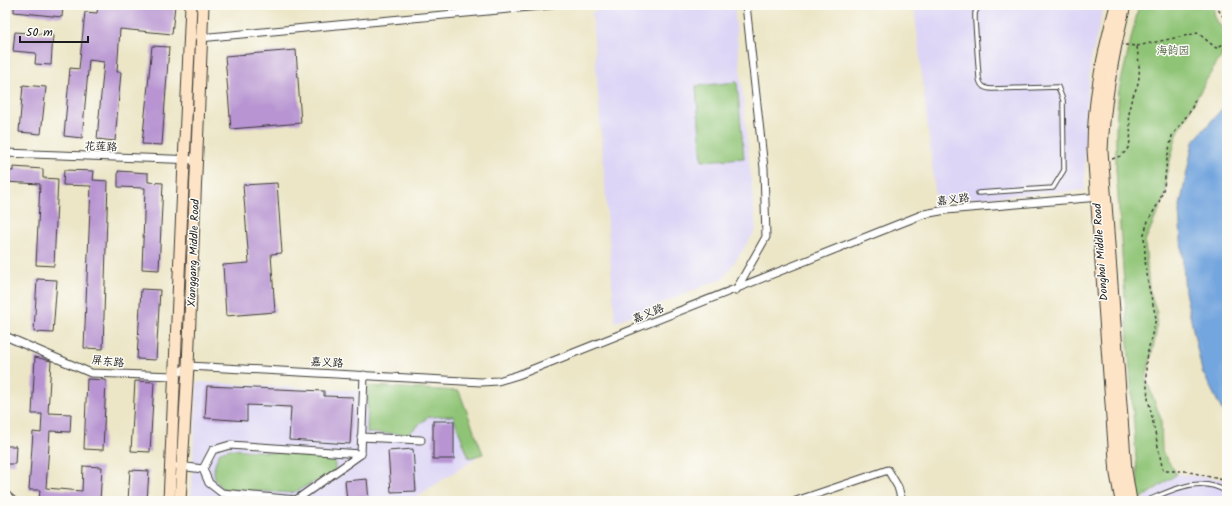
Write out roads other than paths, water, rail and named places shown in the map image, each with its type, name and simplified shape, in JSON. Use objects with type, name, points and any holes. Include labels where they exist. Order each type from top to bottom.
[{"type":"main road","name":"Xianggang Middle Road","points":[[180,501],[176,466],[174,376],[191,5]]},
{"type":"main road","name":"Xianggang Middle Road","points":[[169,501],[176,466],[188,366],[203,5]]},
{"type":"main road","name":"Donghai Middle Road","points":[[1116,5],[1100,71],[1096,96],[1093,149],[1100,197],[1130,501]]},
{"type":"main road","name":"Donghai Middle Road","points":[[1121,501],[1116,474],[1100,197],[1105,101],[1115,44],[1125,5]]},
{"type":"street","points":[[190,39],[551,5]]},
{"type":"street","points":[[736,290],[766,237],[764,168],[746,5]]},
{"type":"street","name":"花莲路","points":[[5,154],[197,160]]},
{"type":"street","name":"嘉义路","points":[[188,366],[481,382],[506,379],[736,290],[924,214],[946,210],[1100,197]]},
{"type":"street","name":"屏东路","points":[[5,336],[91,373],[174,376]]},
{"type":"street","points":[[174,376],[188,366]]},
{"type":"street","points":[[361,454],[364,375]]},
{"type":"street","points":[[361,437],[421,440]]},
{"type":"street","points":[[203,469],[213,450],[230,445],[361,454]]},
{"type":"street","points":[[203,469],[209,483],[229,497],[296,500],[361,454]]},
{"type":"street","points":[[176,466],[203,469]]},
{"type":"street","points":[[796,501],[888,470],[898,487],[902,501]]},
{"type":"street","points":[[5,494],[13,501]]},
{"type":"lane","points":[[978,193],[1053,188],[1064,170],[1063,100],[1058,86],[992,89],[985,88],[981,85],[979,78],[975,20],[975,13],[979,5]]},
{"type":"lane","points":[[1146,501],[1192,484],[1204,484],[1227,492]]},
{"type":"water","points":[[1227,103],[1227,420],[1202,371],[1185,292],[1179,211],[1193,142]]},
{"type":"park label","name":"海韵园","points":[[1173,50]]}]
